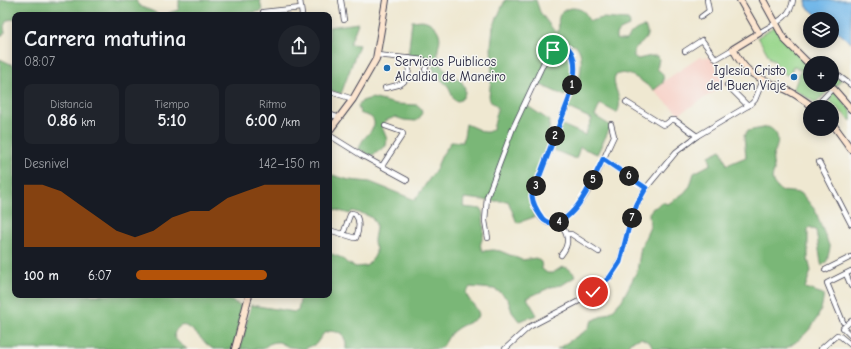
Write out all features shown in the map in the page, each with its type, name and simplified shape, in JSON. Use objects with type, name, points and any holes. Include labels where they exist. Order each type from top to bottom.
[{"type":"street","points":[[300,0],[302,12]]},
{"type":"street","points":[[341,0],[344,20]]},
{"type":"street","points":[[332,127],[354,99],[377,55],[386,0]]},
{"type":"street","points":[[740,0],[759,33]]},
{"type":"street","points":[[763,0],[785,40],[803,57]]},
{"type":"street","points":[[685,51],[702,40],[716,59],[786,17],[790,12],[793,0]]},
{"type":"street","points":[[700,17],[709,11],[705,1]]},
{"type":"street","points":[[263,12],[301,8]]},
{"type":"street","points":[[488,238],[485,222],[487,197],[510,135],[545,60],[555,49],[563,47],[568,48],[574,58],[574,72],[571,92],[532,196],[535,207],[544,221],[549,223],[559,222],[579,204],[614,136],[610,124]]},
{"type":"street","points":[[732,49],[748,71],[763,80],[783,88],[803,100]]},
{"type":"street","points":[[377,55],[424,60],[427,64],[425,70]]},
{"type":"street","points":[[385,88],[400,85],[408,78],[410,71],[409,58]]},
{"type":"street","points":[[839,76],[851,85]]},
{"type":"street","points":[[506,349],[529,327],[579,301],[598,288],[610,277],[620,262],[628,230],[637,204],[646,188],[678,149],[748,106],[754,100],[763,80]]},
{"type":"street","points":[[727,85],[748,106]]},
{"type":"street","points":[[821,100],[828,92]]},
{"type":"street","points":[[836,92],[851,109]]},
{"type":"street","points":[[332,93],[354,99]]},
{"type":"street","points":[[626,102],[663,125],[671,120],[675,120],[697,136]]},
{"type":"street","points":[[332,115],[340,118]]},
{"type":"street","points":[[382,166],[402,134],[402,132],[385,126]]},
{"type":"street","points":[[839,133],[851,149]]},
{"type":"street","points":[[332,138],[407,180]]},
{"type":"street","points":[[603,159],[646,188]]},
{"type":"street","points":[[819,162],[851,224]]},
{"type":"street","points":[[332,231],[355,238],[357,237],[359,225],[358,218],[352,212],[343,234]]},
{"type":"street","points":[[559,222],[567,234],[567,242],[561,255]]},
{"type":"street","points":[[567,234],[571,234],[599,252]]},
{"type":"street","points":[[825,270],[851,257]]},
{"type":"street","points":[[843,322],[827,284],[849,272],[851,286]]},
{"type":"street","points":[[235,349],[248,298]]},
{"type":"street","points":[[851,322],[843,328],[851,336]]},
{"type":"street","points":[[821,349],[837,335],[851,345]]},
{"type":"shaded area","points":[[700,57],[711,58],[725,85],[679,114],[652,89]]},
{"type":"green space","points":[[0,0],[136,0],[139,6],[154,12],[12,12],[12,19],[7,20],[4,26],[5,33],[0,37]]},
{"type":"green space","points":[[179,0],[260,0],[262,11],[172,12],[178,10]]},
{"type":"green space","points":[[505,0],[536,0],[540,12],[555,32],[558,32],[558,19],[561,14],[566,9],[570,8],[580,9],[585,13],[590,21],[603,18],[628,20],[630,23],[629,26],[620,30],[616,35],[616,39],[619,40],[626,40],[634,31],[645,27],[647,31],[646,37],[642,43],[634,49],[634,57],[638,59],[658,56],[659,59],[657,69],[663,74],[663,83],[654,90],[635,77],[625,73],[615,76],[614,81],[620,102],[617,113],[600,104],[595,116],[611,126],[597,154],[580,147],[576,159],[554,150],[560,124],[585,135],[592,119],[568,108],[578,85],[581,59],[578,47],[573,44],[567,44],[566,47],[574,66],[572,77],[565,96],[536,83],[526,105],[550,121],[546,153],[528,192],[529,200],[537,216],[517,223],[508,201],[464,198],[463,207],[482,209],[484,230],[481,245],[483,251],[500,251],[522,260],[536,258],[541,262],[542,269],[547,273],[553,273],[560,268],[566,267],[576,276],[562,285],[551,287],[527,298],[537,315],[519,321],[512,312],[508,300],[500,292],[494,289],[470,287],[466,292],[479,315],[475,319],[452,332],[444,345],[439,349],[346,349],[346,342],[342,333],[330,331],[324,333],[316,344],[304,349],[289,347],[279,342],[275,342],[262,349],[240,349],[251,305],[295,312],[298,311],[300,298],[332,298],[332,254],[342,258],[347,263],[356,267],[366,266],[375,255],[375,221],[371,217],[352,211],[350,214],[332,209],[332,175],[349,180],[370,182],[415,200],[436,169],[442,155],[451,142],[463,142],[466,124],[484,132],[488,132],[493,129],[497,107],[490,101],[489,97],[492,68],[491,46],[493,27]]},
{"type":"green space","points":[[422,20],[431,23],[440,36],[438,55],[442,67],[458,79],[465,88],[465,94],[459,101],[454,100],[448,86],[435,74],[428,59],[408,57],[412,21]]},
{"type":"green space","points":[[358,23],[350,44],[359,45],[341,94],[332,91],[332,27]]},
{"type":"green space","points":[[775,26],[803,60],[803,92],[826,92],[819,100],[811,100],[794,89],[801,70],[793,66],[790,76],[785,74],[773,60],[771,60],[758,37]]},
{"type":"green space","points":[[0,59],[12,65],[12,298],[225,298],[244,307],[233,349],[214,349],[192,330],[183,326],[179,327],[174,334],[176,340],[187,349],[0,349]]},
{"type":"green space","points":[[835,92],[851,111],[851,121],[839,110],[839,100],[829,100],[827,98]]},
{"type":"green space","points":[[372,98],[396,104],[417,105],[420,107],[422,113],[416,121],[404,120],[395,117],[385,121],[382,127],[387,139],[386,146],[373,155],[370,155],[359,149],[363,140],[372,130],[374,121],[371,117],[360,113],[358,106],[362,101]]},
{"type":"green space","points":[[768,127],[776,133],[778,140],[773,159],[773,183],[781,191],[801,193],[815,210],[830,248],[827,261],[822,266],[816,230],[810,227],[808,229],[808,259],[811,271],[805,288],[823,294],[823,298],[818,316],[807,332],[785,349],[653,349],[650,343],[641,338],[630,342],[626,349],[557,349],[587,330],[592,321],[612,311],[622,300],[637,271],[641,247],[650,227],[649,213],[653,208],[661,202],[668,204],[684,193],[690,186],[694,173],[711,164],[709,156],[721,150],[727,165],[746,157],[744,136],[747,131]]},
{"type":"water","points":[[806,0],[851,0],[851,43],[839,33],[839,12],[813,12],[807,7]]},
{"type":"place","name":"Servicios Puiblicos Alcaldia de Maneiro","points":[[387,68]]},
{"type":"place","name":"Iglesia Cristo del Buen Viaje","points":[[794,77]]},
{"type":"route","points":[[553,50],[561,47],[568,48],[573,55],[575,65],[569,99],[532,196],[535,207],[544,221],[549,223],[559,222],[572,212],[579,204],[591,184],[603,159],[646,188],[637,204],[618,266],[610,277],[593,292]]}]
